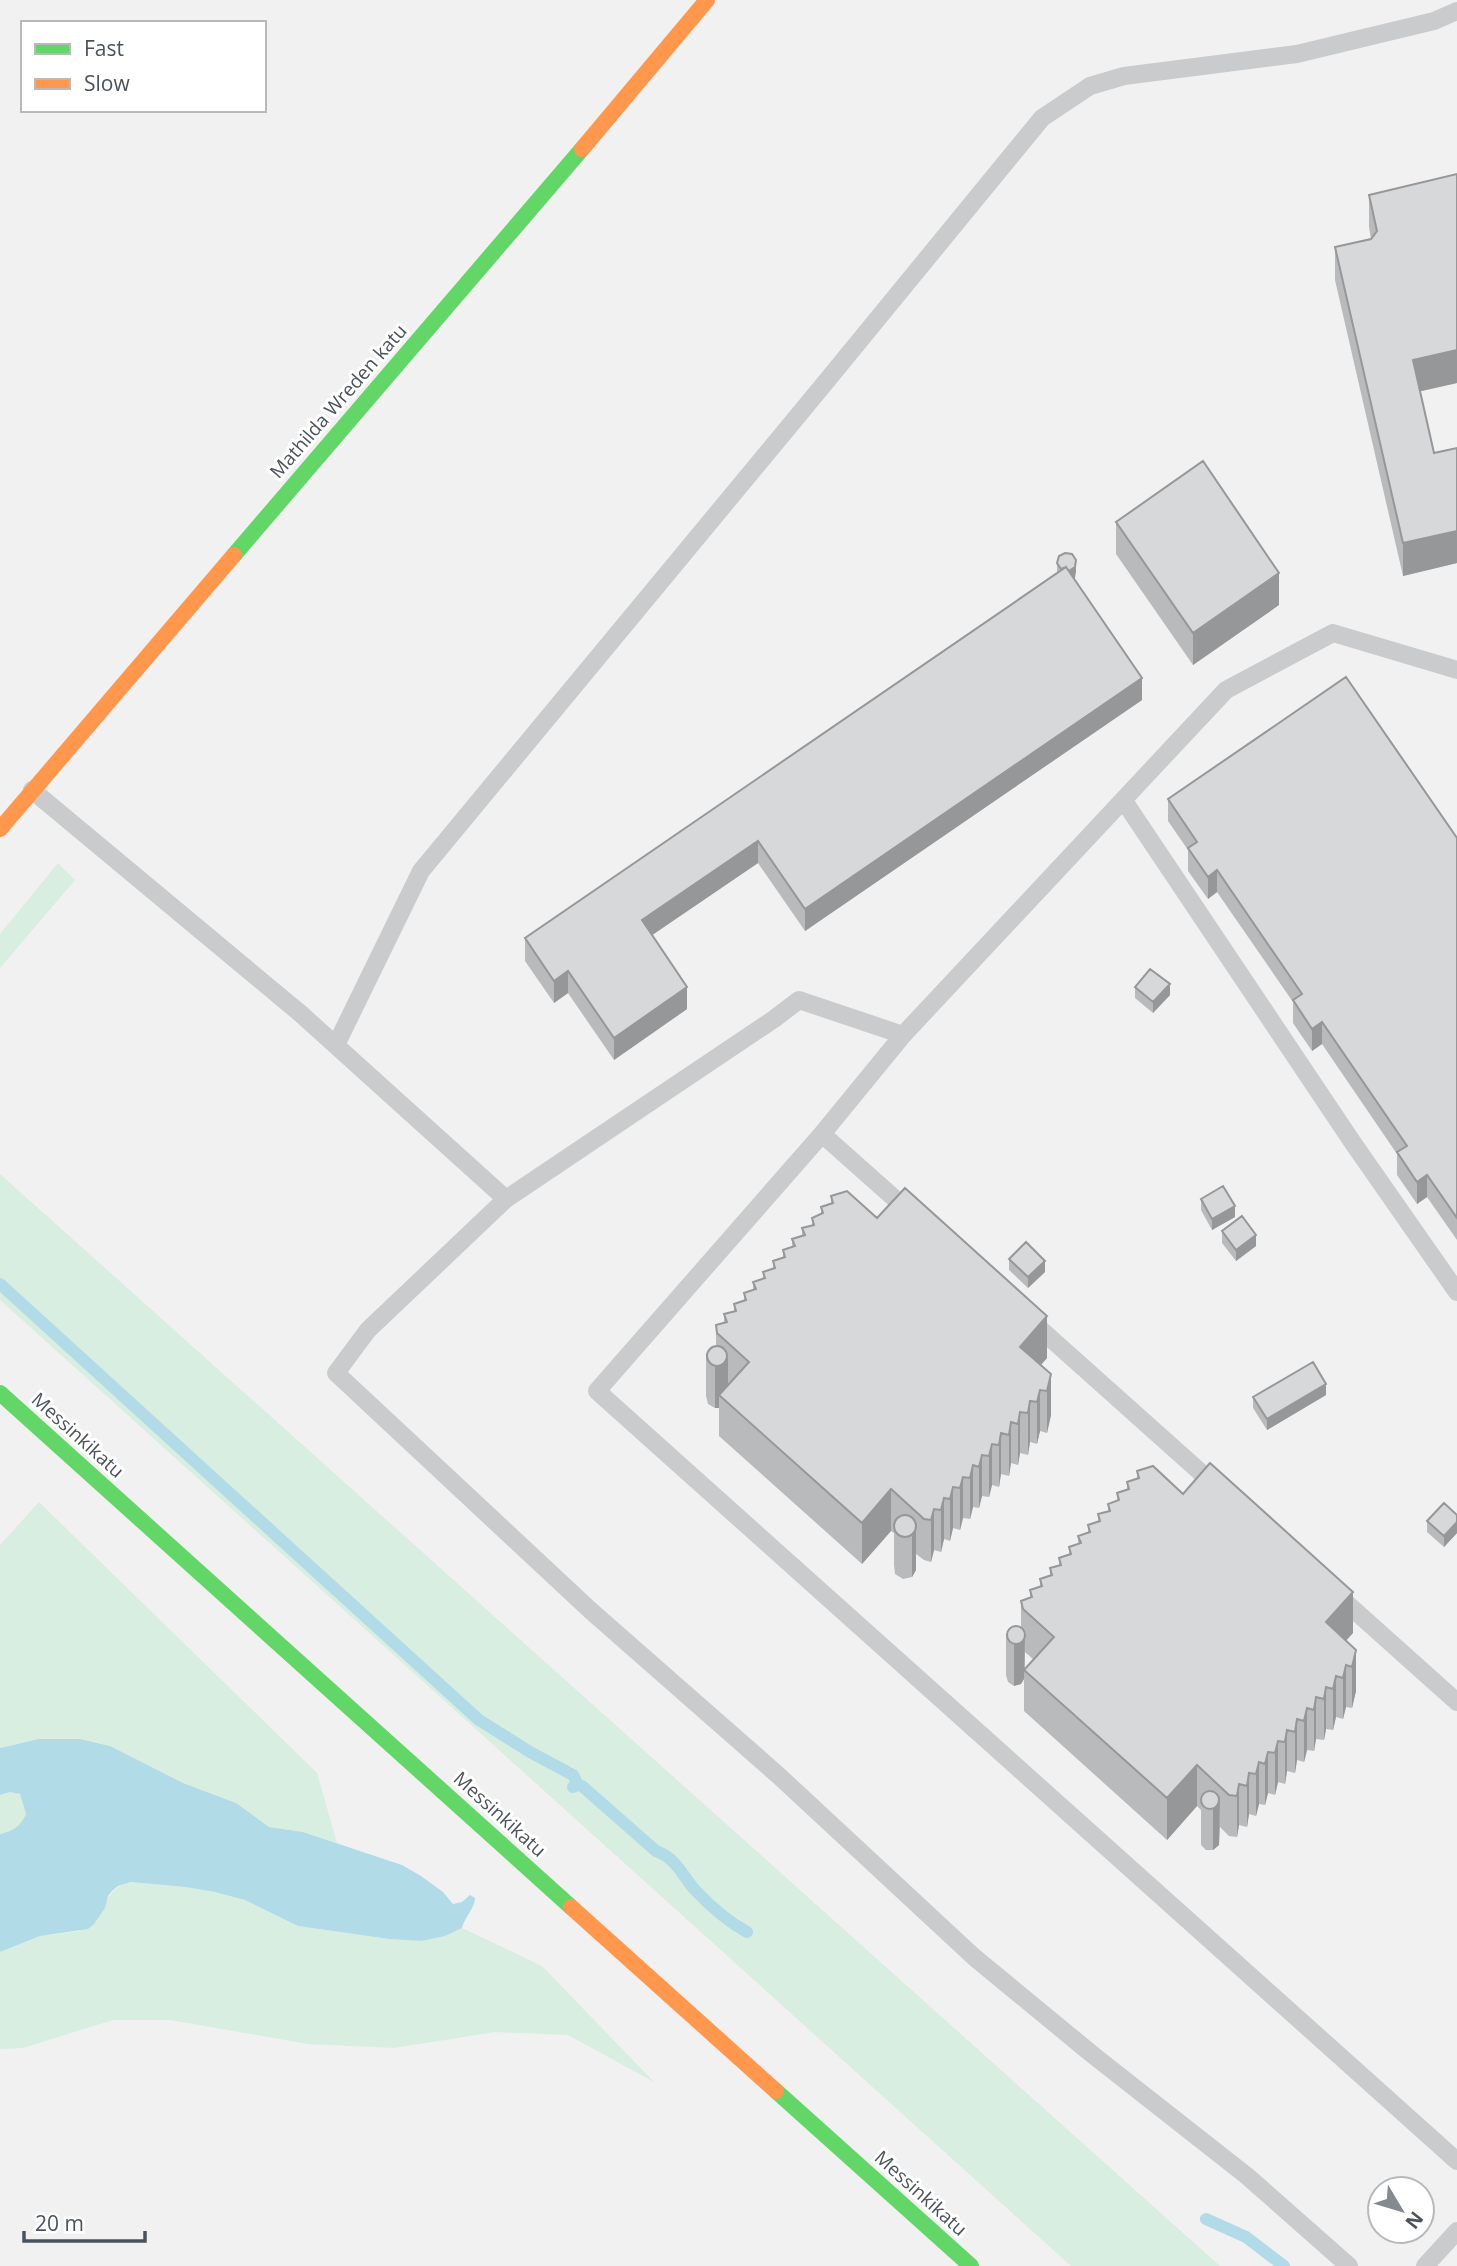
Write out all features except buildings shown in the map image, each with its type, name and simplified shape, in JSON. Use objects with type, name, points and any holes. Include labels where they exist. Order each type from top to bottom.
[{"type":"street","name":"Mathilda Wreden katu","points":[[0,829],[708,0]]},
{"type":"street","name":"Messinkikatu","points":[[0,1393],[971,2266]]},
{"type":"lane","points":[[336,1045],[421,871],[1042,118],[1090,86],[1124,76],[1297,54],[1434,21],[1457,11]]},
{"type":"lane","points":[[1457,670],[1333,632],[1226,690],[902,1035],[822,1134],[597,1391],[1457,2161]]},
{"type":"lane","points":[[32,790],[301,1014],[506,1199]]},
{"type":"lane","points":[[1124,801],[1353,1143],[1457,1292]]},
{"type":"lane","points":[[902,1035],[799,1000],[506,1199],[368,1330],[336,1373],[590,1610],[779,1776],[974,1957],[1247,2176],[1349,2266]]},
{"type":"lane","points":[[822,1134],[926,1226]]},
{"type":"lane","points":[[1020,1310],[1228,1496]]},
{"type":"lane","points":[[1322,1580],[1457,1702]]},
{"type":"lane","points":[[1425,2266],[1457,2231]]},
{"type":"green space","points":[[58,863],[75,880],[0,968],[0,934]]},
{"type":"green space","points":[[0,1174],[1220,2266],[1071,2266],[0,1300]]},
{"type":"green space","points":[[39,1502],[317,1773],[337,1843],[303,1832],[269,1827],[236,1803],[183,1783],[110,1746],[82,1740],[55,1739],[0,1748],[0,1545]]},
{"type":"green space","points":[[10,1792],[20,1794],[26,1814],[16,1828],[0,1834],[0,1795]]},
{"type":"green space","points":[[131,1882],[215,1892],[245,1900],[298,1926],[389,1939],[422,1941],[445,1936],[462,1928],[542,1966],[654,2082],[568,2035],[495,2032],[394,2048],[308,2044],[170,2020],[113,2020],[23,2048],[0,2049],[0,1952],[40,1936],[80,1931],[115,1890]]},
{"type":"water","points":[[39,1739],[80,1739],[110,1746],[183,1783],[236,1803],[269,1827],[303,1832],[402,1865],[443,1892],[453,1904],[462,1902],[470,1895],[475,1898],[473,1906],[462,1928],[445,1936],[422,1941],[389,1939],[298,1926],[245,1900],[215,1892],[131,1882],[112,1891],[105,1908],[88,1929],[40,1936],[0,1952],[0,1834],[16,1828],[26,1814],[20,1794],[10,1792],[0,1795],[0,1748]]},
{"type":"waterway","points":[[0,1284],[479,1720],[573,1775],[578,1785]]},
{"type":"waterway","points":[[573,1787],[582,1786],[656,1851],[669,1858],[707,1902],[747,1932]]},
{"type":"waterway","points":[[1206,2219],[1246,2237],[1284,2266]]},
{"type":"traffic: fast","points":[[234,555],[582,149]]},
{"type":"traffic: fast","points":[[0,1393],[571,1907]]},
{"type":"traffic: fast","points":[[776,2091],[971,2266]]},
{"type":"traffic: slow","points":[[582,149],[707,0]]},
{"type":"traffic: slow","points":[[0,829],[234,555]]},
{"type":"traffic: slow","points":[[571,1907],[776,2091]]}]
